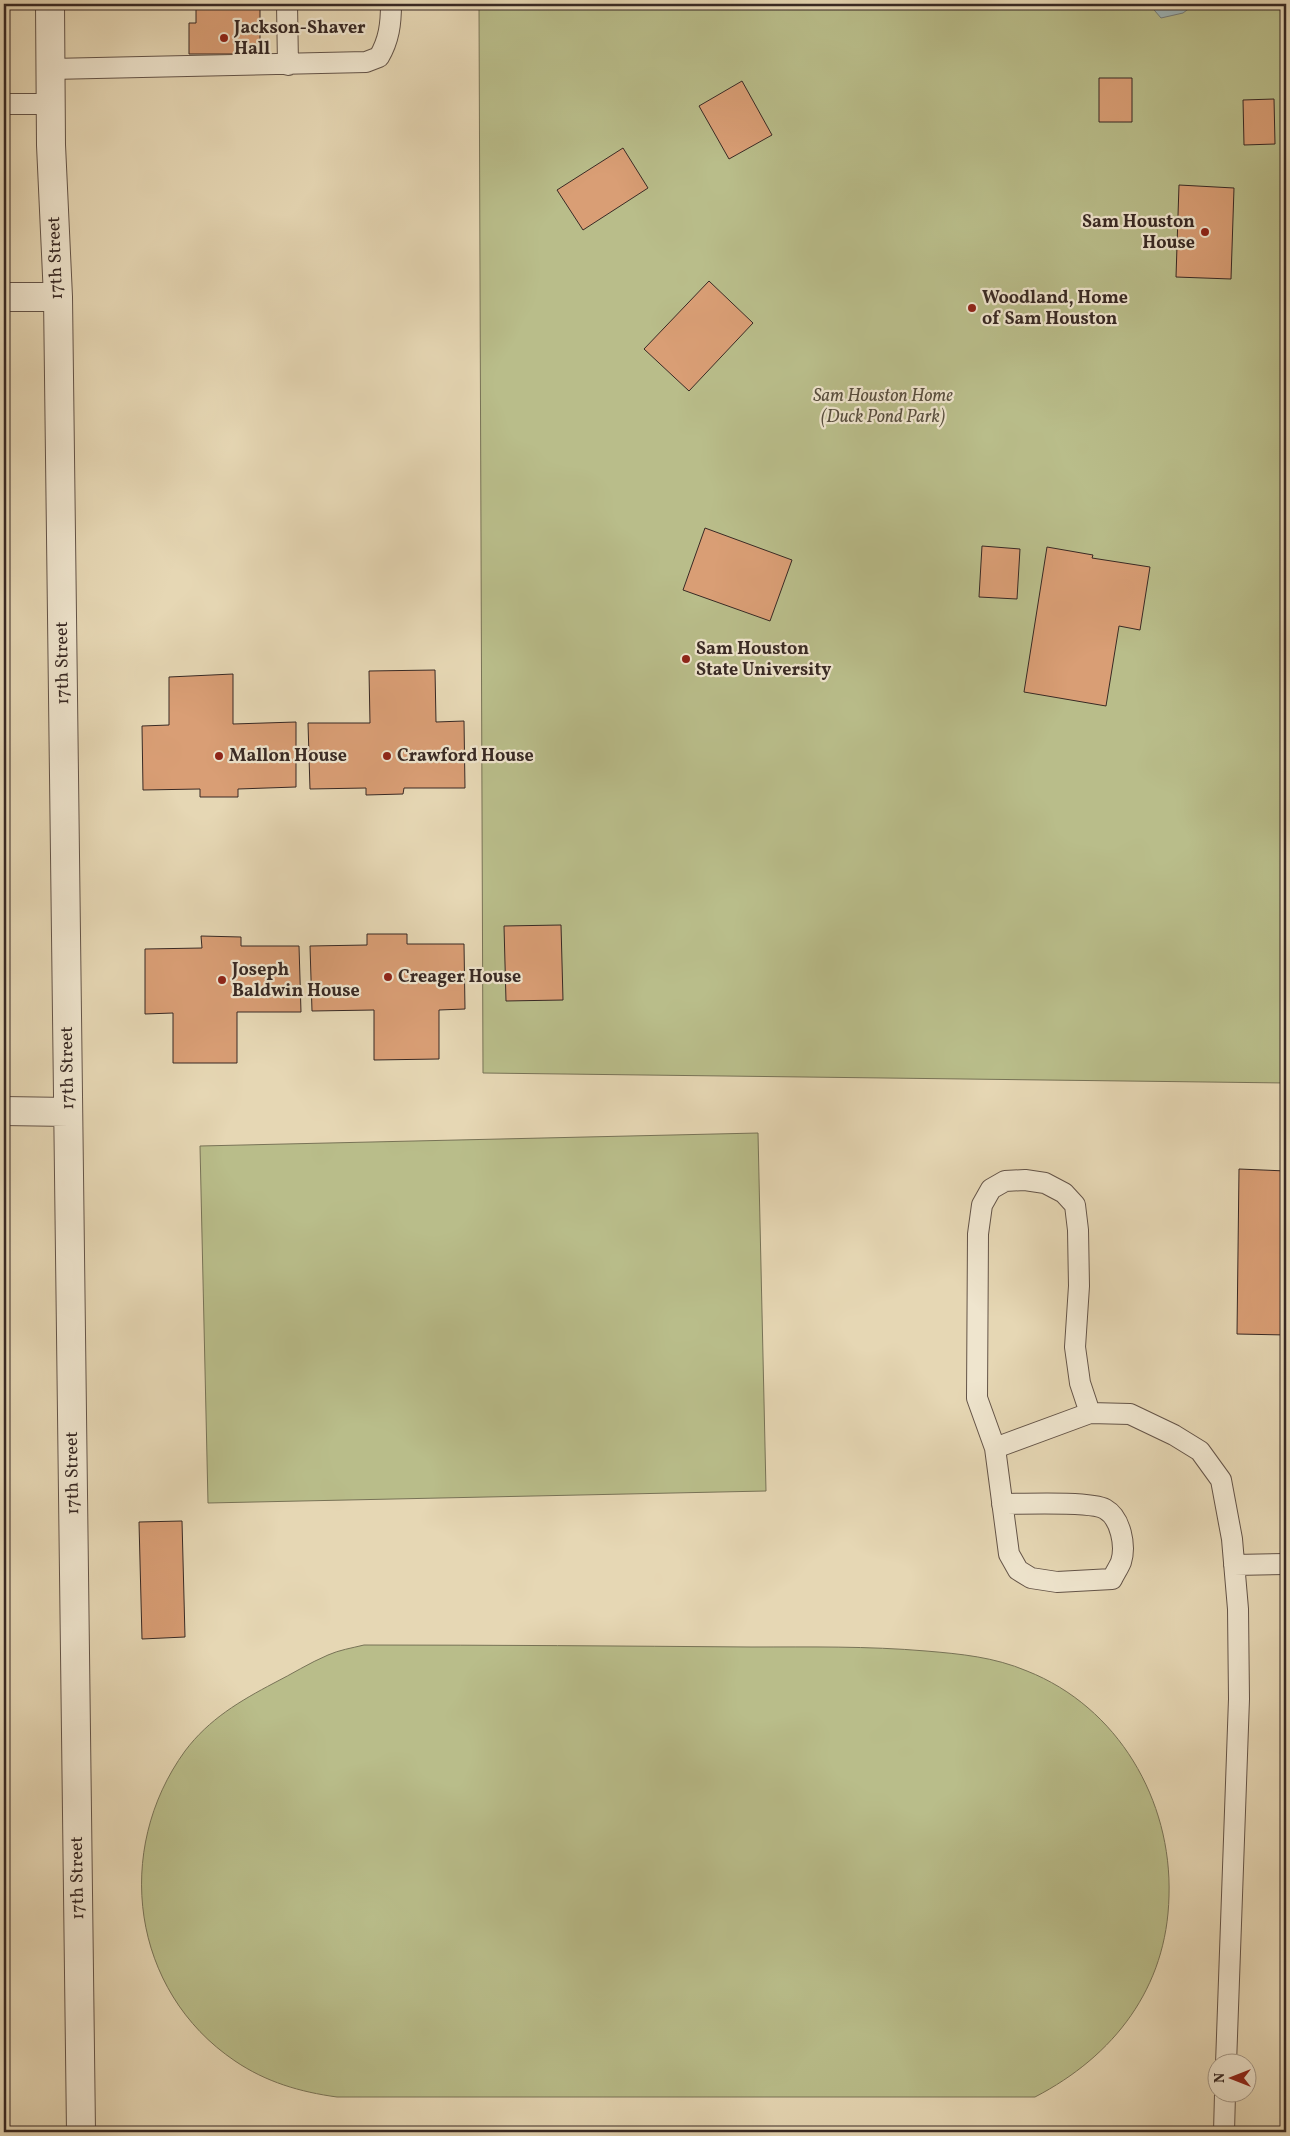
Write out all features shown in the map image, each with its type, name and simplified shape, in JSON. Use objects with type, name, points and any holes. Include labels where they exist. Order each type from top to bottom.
[{"type":"street","name":"17th Street","points":[[50,4],[51,104],[58,297],[81,2132]]},
{"type":"street","points":[[4,296],[58,297]]},
{"type":"street","points":[[4,1111],[68,1112]]},
{"type":"lane","points":[[287,4],[288,65]]},
{"type":"lane","points":[[51,69],[366,62],[379,58],[386,45],[391,23],[391,4]]},
{"type":"lane","points":[[4,104],[51,104]]},
{"type":"lane","points":[[1002,1504],[1082,1504],[1105,1509],[1115,1520],[1122,1539],[1121,1562],[1112,1579],[1056,1582],[1031,1578],[1018,1570],[1009,1554],[1002,1504],[995,1448],[977,1398],[978,1234],[982,1205],[991,1189],[1005,1181],[1025,1180],[1045,1183],[1064,1193],[1075,1205],[1078,1230],[1078,1286],[1075,1347],[1080,1383],[1090,1413]]},
{"type":"lane","points":[[995,1448],[1090,1413],[1130,1414],[1174,1435],[1200,1451],[1221,1480],[1232,1539],[1238,1609],[1239,1699],[1226,2054]]},
{"type":"lane","points":[[1234,1565],[1286,1564]]},
{"type":"lane","points":[[1224,2132],[1225,2104]]},
{"type":"green space","name":"Sam Houston Home (Duck Pond Park)","points":[[479,4],[1286,4],[1286,1083],[483,1073]]},
{"type":"green space","points":[[758,1133],[766,1491],[208,1503],[200,1146]]},
{"type":"green space","points":[[364,1645],[882,1648],[977,1657],[1002,1662],[1027,1671],[1059,1687],[1088,1708],[1113,1733],[1133,1761],[1149,1792],[1161,1825],[1167,1860],[1169,1896],[1166,1929],[1158,1960],[1147,1989],[1131,2016],[1112,2040],[1089,2061],[1035,2097],[337,2097],[297,2089],[259,2075],[235,2061],[200,2032],[173,1997],[154,1958],[144,1917],[142,1874],[148,1831],[162,1790],[185,1751],[204,1729],[249,1697],[314,1661],[337,1652]]},
{"type":"water","points":[[1149,4],[1195,4],[1183,13],[1161,18]]},
{"type":"building","name":"Jackson-Shaver Hall","points":[[196,4],[260,4],[260,54],[189,54],[189,23],[196,23]]},
{"type":"building","points":[[1099,78],[1132,78],[1132,122],[1099,122]]},
{"type":"building","points":[[742,81],[772,135],[729,159],[699,106]]},
{"type":"building","points":[[1274,99],[1275,144],[1244,145],[1243,100]]},
{"type":"building","points":[[623,148],[648,188],[583,230],[557,190]]},
{"type":"building","name":"Sam Houston House","points":[[1179,185],[1234,188],[1231,279],[1176,277]]},
{"type":"building","points":[[709,281],[753,323],[689,391],[644,349]]},
{"type":"building","points":[[705,528],[792,560],[770,621],[683,590]]},
{"type":"building","points":[[982,546],[1020,549],[1017,599],[979,597]]},
{"type":"building","points":[[1047,547],[1093,555],[1092,558],[1150,567],[1140,630],[1119,626],[1106,706],[1024,692]]},
{"type":"building","name":"Crawford House","points":[[435,670],[436,722],[464,721],[465,788],[404,788],[403,794],[366,795],[366,788],[310,789],[308,723],[370,723],[369,671]]},
{"type":"building","name":"Mallon House","points":[[233,674],[233,724],[296,722],[296,787],[238,789],[238,797],[200,797],[200,789],[143,790],[142,726],[169,725],[169,677]]},
{"type":"building","points":[[561,925],[563,1000],[506,1001],[504,926]]},
{"type":"building","name":"Creager House","points":[[367,934],[407,934],[407,944],[464,944],[465,1009],[439,1010],[439,1059],[374,1060],[374,1010],[312,1011],[310,946],[367,945]]},
{"type":"building","name":"Joseph Baldwin House","points":[[201,936],[241,937],[241,946],[299,946],[301,1012],[237,1012],[237,1063],[173,1063],[173,1013],[145,1014],[145,949],[202,948]]},
{"type":"building","points":[[1239,1169],[1286,1171],[1286,1335],[1237,1334]]},
{"type":"building","points":[[182,1521],[185,1637],[142,1639],[139,1522]]},
{"type":"place","name":"Jackson-Shaver Hall","points":[[224,38]]},
{"type":"place","name":"Sam Houston House","points":[[1205,232]]},
{"type":"place","name":"Woodland, Home of Sam Houston","points":[[972,308]]},
{"type":"place","name":"Sam Houston State University","points":[[686,659]]},
{"type":"place","name":"Mallon House","points":[[219,756]]},
{"type":"place","name":"Crawford House","points":[[387,756]]},
{"type":"place","name":"Creager House","points":[[388,977]]},
{"type":"place","name":"Joseph Baldwin House","points":[[222,980]]}]
